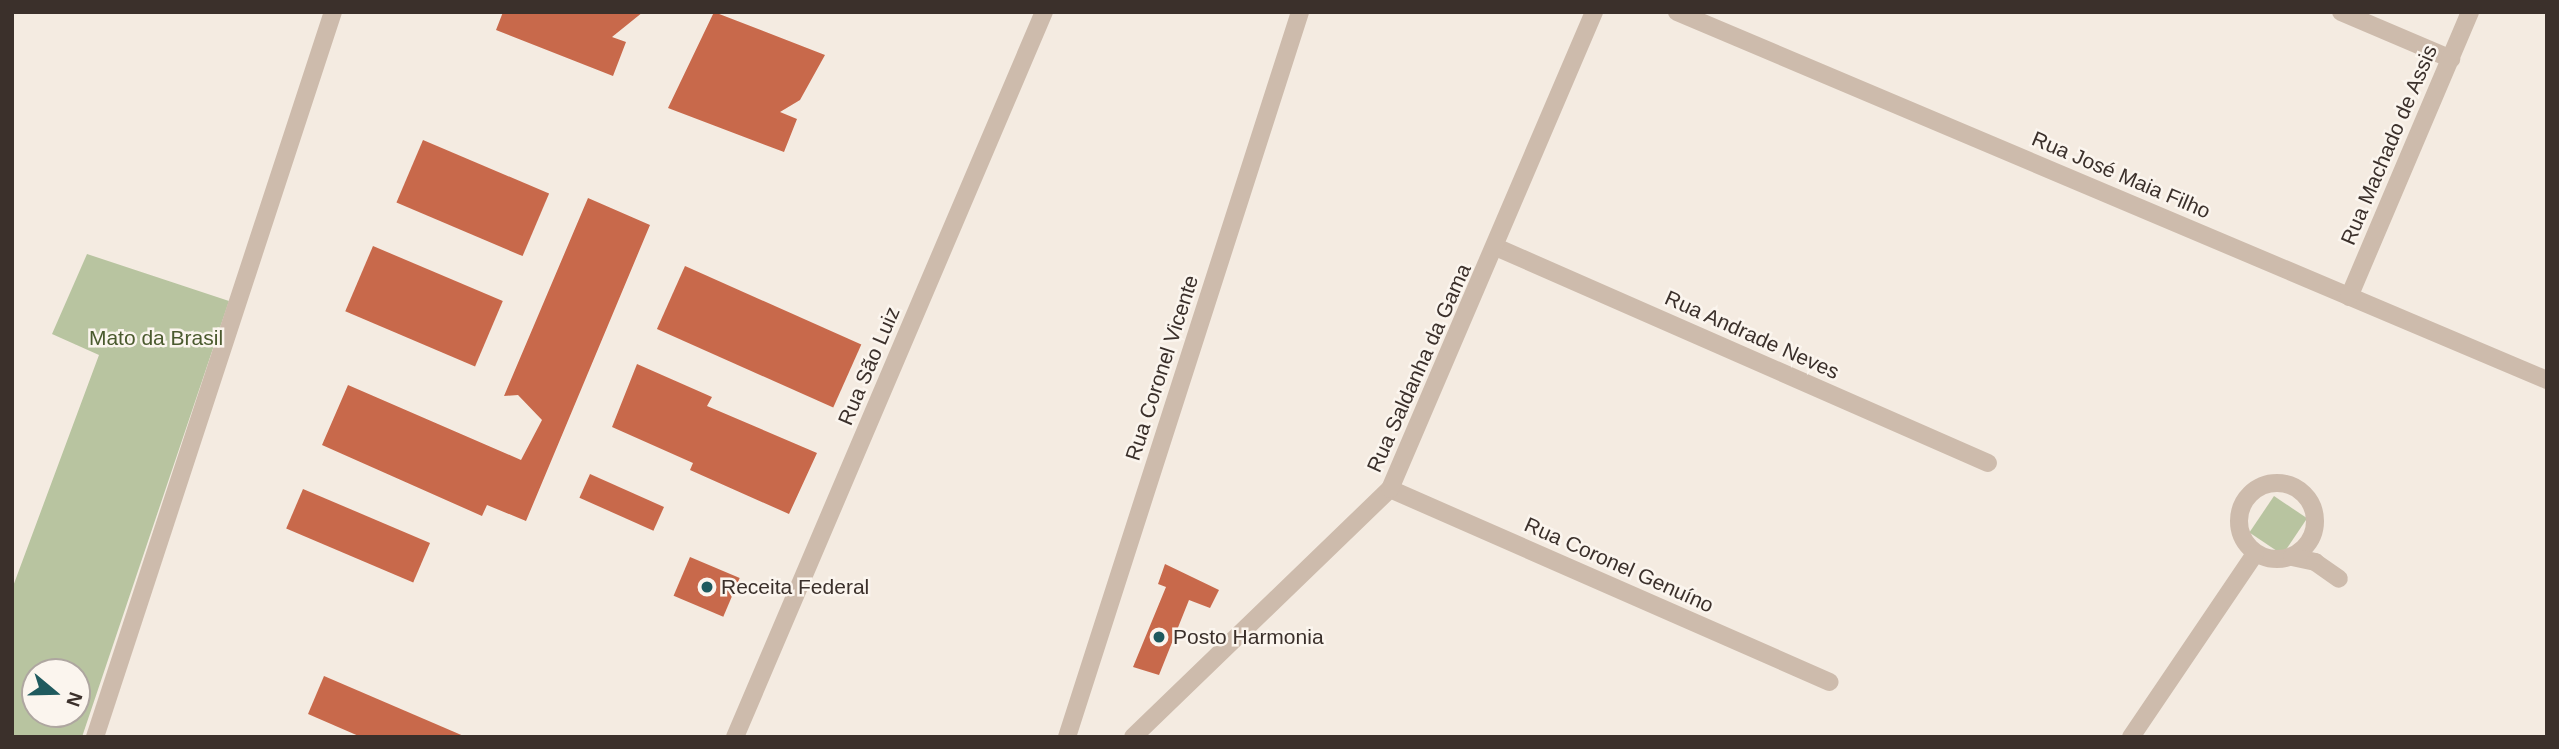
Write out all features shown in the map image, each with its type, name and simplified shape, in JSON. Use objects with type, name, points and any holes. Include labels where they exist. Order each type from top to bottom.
[{"type":"street","points":[[95,737],[333,12]]},
{"type":"street","name":"Rua São Luiz","points":[[735,737],[1044,12]]},
{"type":"street","name":"Rua Coronel Vicente","points":[[1067,737],[1300,12]]},
{"type":"street","name":"Rua Saldanha da Gama","points":[[1133,737],[1390,489],[1498,248],[1594,12]]},
{"type":"street","name":"Rua José Maia Filho","points":[[1677,12],[2547,380]]},
{"type":"street","points":[[2341,12],[2451,59]]},
{"type":"street","name":"Rua Machado de Assis","points":[[2349,297],[2470,12]]},
{"type":"street","name":"Rua Andrade Neves","points":[[1498,248],[1988,463]]},
{"type":"street","points":[[2292,557],[2311,540],[2315,517],[2305,496],[2284,484],[2259,488],[2241,508],[2240,533],[2255,554],[2315,562],[2339,579]]},
{"type":"street","name":"Rua Coronel Genuíno","points":[[1390,489],[1829,682]]},
{"type":"street","points":[[2131,737],[2255,554]]},
{"type":"green space","name":"Mato da Brasil","points":[[87,254],[229,301],[91,710],[91,658],[21,658],[21,728],[85,728],[82,737],[12,737],[12,589],[99,355],[52,334]]},
{"type":"green space","points":[[2274,496],[2307,518],[2283,555],[2249,532]]},
{"type":"building","points":[[503,12],[643,12],[612,37],[626,42],[613,76],[496,30]]},
{"type":"building","points":[[714,12],[825,55],[800,100],[780,112],[797,119],[784,152],[668,108]]},
{"type":"building","points":[[423,140],[549,194],[523,256],[396,203]]},
{"type":"building","points":[[588,198],[650,225],[526,521],[487,505],[482,516],[322,445],[348,385],[521,460],[542,420],[518,395],[504,396]]},
{"type":"building","points":[[373,246],[503,301],[475,366],[345,311]]},
{"type":"building","points":[[685,266],[861,345],[833,408],[657,329]]},
{"type":"building","points":[[637,364],[712,397],[707,406],[817,453],[789,514],[690,470],[693,463],[612,427]]},
{"type":"building","points":[[590,474],[664,507],[653,531],[579,498]]},
{"type":"building","points":[[303,489],[430,543],[413,583],[286,529]]},
{"type":"building","name":"Receita Federal","points":[[690,557],[740,578],[723,617],[674,596]]},
{"type":"building","name":"Posto Harmonia","points":[[1165,564],[1219,590],[1210,608],[1189,600],[1159,675],[1133,667],[1166,587],[1158,584]]},
{"type":"building","points":[[324,676],[466,737],[361,737],[308,714]]},
{"type":"place","name":"Receita Federal","points":[[707,587]]},
{"type":"place","name":"Posto Harmonia","points":[[1159,637]]}]
